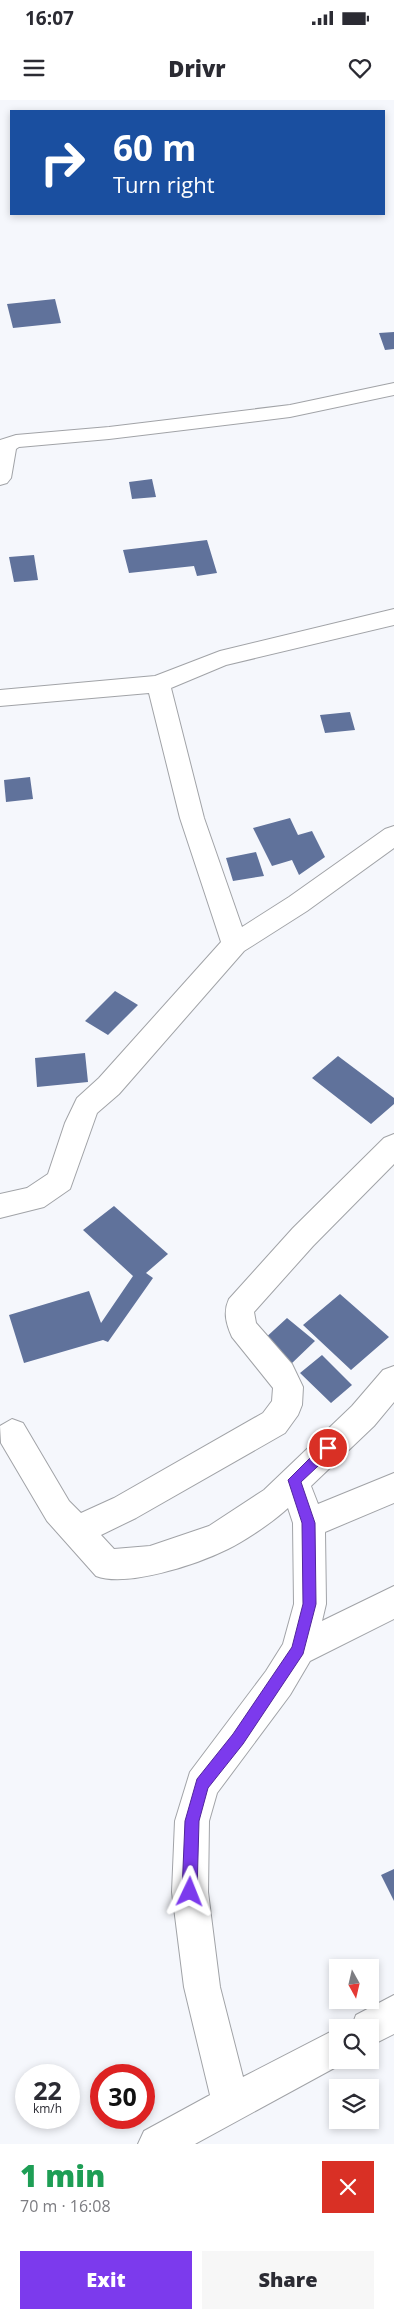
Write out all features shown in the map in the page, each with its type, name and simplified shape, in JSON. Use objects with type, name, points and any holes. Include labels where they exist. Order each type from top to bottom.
[{"type":"street","points":[[0,478],[6,445],[16,441],[109,433],[281,412],[394,390]]},
{"type":"street","points":[[0,698],[158,684],[220,659],[323,632],[394,617]]},
{"type":"street","points":[[158,684],[192,818],[235,944]]},
{"type":"street","points":[[0,1206],[34,1198],[60,1182],[79,1123],[87,1106],[109,1086],[235,944],[298,904],[394,836]]},
{"type":"street","points":[[75,1532],[124,1508],[274,1423],[287,1404],[288,1387],[282,1374],[242,1328],[239,1308],[303,1237],[394,1146]]},
{"type":"street","points":[[12,1433],[54,1504],[75,1532],[107,1566],[150,1561],[218,1538],[275,1500],[363,1416],[394,1380]]},
{"type":"street","points":[[231,2104],[202,1987],[190,1892],[192,1821],[202,1784],[234,1745],[278,1683],[298,1650],[310,1604],[309,1523],[294,1480]]},
{"type":"street","points":[[309,1523],[394,1488]]},
{"type":"street","points":[[298,1650],[394,1602]]},
{"type":"street","points":[[379,2022],[394,2013]]},
{"type":"street","points":[[157,2144],[329,2051]]},
{"type":"building","points":[[55,299],[61,323],[13,328],[7,304]]},
{"type":"building","points":[[394,332],[394,349],[385,350],[379,333]]},
{"type":"building","points":[[152,479],[156,497],[132,499],[129,482]]},
{"type":"building","points":[[207,540],[217,573],[197,576],[194,566],[129,573],[123,550]]},
{"type":"building","points":[[34,555],[38,580],[14,582],[9,557]]},
{"type":"building","points":[[350,712],[355,730],[325,733],[320,715]]},
{"type":"building","points":[[30,777],[33,799],[6,802],[4,780]]},
{"type":"building","points":[[290,818],[298,835],[312,831],[325,857],[299,875],[292,860],[272,866],[253,828]]},
{"type":"building","points":[[256,852],[264,876],[233,881],[226,858]]},
{"type":"building","points":[[115,991],[138,1005],[108,1035],[85,1021]]},
{"type":"building","points":[[85,1053],[88,1082],[37,1087],[35,1058]]},
{"type":"building","points":[[338,1056],[394,1098],[394,1104],[371,1124],[312,1078]]},
{"type":"building","points":[[114,1206],[168,1254],[146,1273],[153,1278],[108,1342],[103,1340],[24,1363],[9,1315],[89,1291],[101,1323],[133,1276],[83,1230]]},
{"type":"building","points":[[340,1294],[389,1337],[351,1370],[303,1325]]},
{"type":"building","points":[[287,1318],[315,1341],[290,1365],[262,1341]]},
{"type":"building","points":[[322,1355],[352,1385],[331,1403],[300,1373]]},
{"type":"building","points":[[394,1869],[394,1901],[381,1875]]},
{"type":"route","points":[[190,1892],[192,1821],[202,1784],[238,1739],[278,1683],[298,1650],[310,1604],[309,1523],[294,1480],[328,1448]]}]
